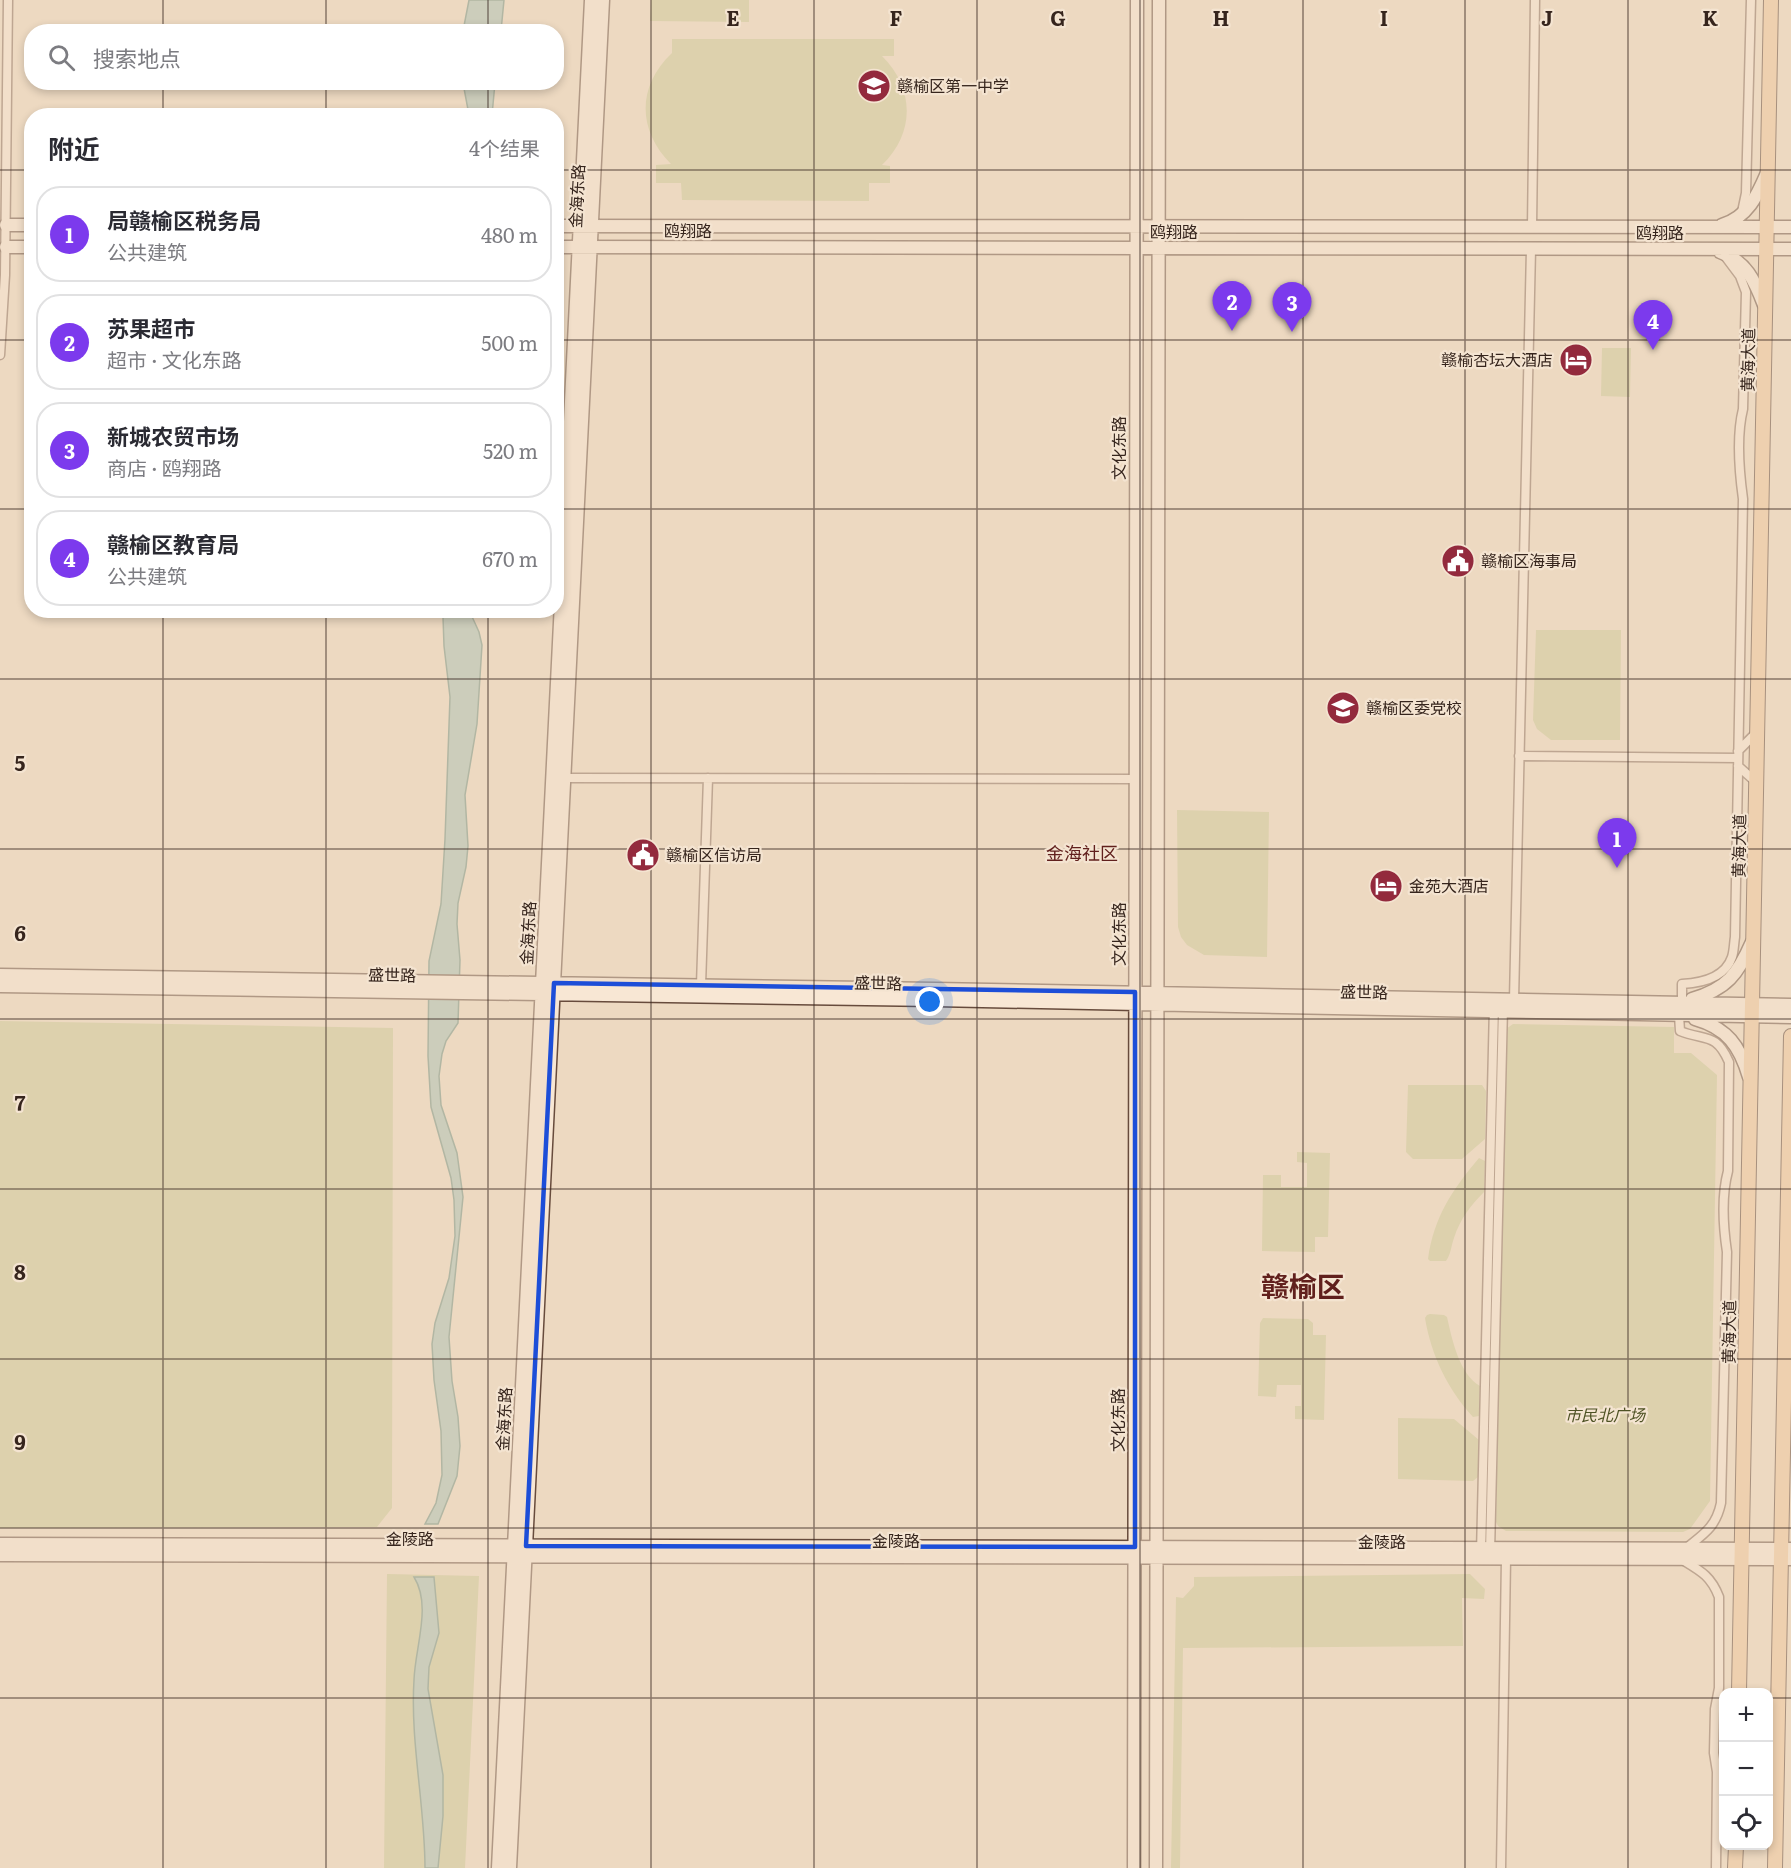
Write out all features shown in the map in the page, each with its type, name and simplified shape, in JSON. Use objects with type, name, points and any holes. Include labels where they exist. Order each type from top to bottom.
[{"type":"main road","name":"金海东路","points":[[547,988],[564,778],[586,226],[591,0]]},
{"type":"main road","name":"金海东路","points":[[586,226],[603,0]]},
{"type":"main road","name":"文化东路","points":[[1134,1868],[1137,0]]},
{"type":"main road","points":[[1156,1868],[1159,0]]},
{"type":"main road","name":"黄海大道","points":[[1739,1688],[1771,0]]},
{"type":"main road","points":[[1714,227],[1730,223],[1742,216],[1754,201],[1768,169]]},
{"type":"main road","points":[[6,225],[24,225]]},
{"type":"main road","name":"鸥翔路","points":[[564,226],[1791,227]]},
{"type":"main road","points":[[6,247],[24,247]]},
{"type":"main road","name":"鸥翔路","points":[[564,248],[1791,249]]},
{"type":"main road","name":"金海东路","points":[[510,1868],[520,1551],[585,248]]},
{"type":"main road","points":[[1707,249],[1723,253],[1746,268],[1766,310]]},
{"type":"main road","points":[[1680,1006],[1720,988],[1732,978],[1742,964],[1754,938]]},
{"type":"main road","name":"盛世路","points":[[0,975],[547,988],[1135,998]]},
{"type":"main road","name":"盛世路","points":[[0,986],[547,988],[701,985],[1157,999],[1680,1006],[1752,1010],[1791,1017]]},
{"type":"main road","name":"盛世路","points":[[1752,1010],[1791,1005]]},
{"type":"main road","points":[[1680,1006],[1712,1024],[1732,1040],[1751,1084]]},
{"type":"main road","points":[[1775,1868],[1786,1554],[1791,1036]]},
{"type":"main road","name":"金陵路","points":[[0,1544],[520,1551]]},
{"type":"main road","name":"金海东路","points":[[498,1868],[520,1551]]},
{"type":"main road","name":"金陵路","points":[[0,1555],[520,1551],[1786,1554]]},
{"type":"main road","name":"金陵路","points":[[1486,1553],[1506,1559],[1683,1554]]},
{"type":"main road","points":[[1735,1868],[1736,1850]]},
{"type":"street","points":[[0,355],[6,247],[8,0]]},
{"type":"street","points":[[1532,227],[1535,0]]},
{"type":"street","points":[[1742,216],[1746,193],[1751,0]]},
{"type":"street","points":[[1486,1553],[1501,1004],[1519,756],[1531,249]]},
{"type":"street","points":[[1716,1868],[1717,1772],[1714,1753],[1715,1709],[1719,1688],[1719,1597],[1709,1578],[1683,1554],[1708,1531],[1716,1520],[1721,1503],[1727,1252],[1724,1229],[1725,1184],[1728,1171],[1730,1062],[1724,1049],[1715,1042],[1680,1031],[1680,1006],[1682,984],[1710,979],[1721,973],[1731,959],[1735,937],[1743,499],[1740,472],[1740,420],[1743,409],[1746,292],[1740,276],[1723,253]]},
{"type":"street","points":[[1738,758],[1758,732]]},
{"type":"street","points":[[1519,756],[1738,758]]},
{"type":"street","points":[[1738,758],[1756,783]]},
{"type":"street","points":[[564,778],[1135,779]]},
{"type":"street","points":[[701,985],[708,778]]},
{"type":"street","points":[[1501,1868],[1506,1559]]},
{"type":"highlighted area","points":[[554,983],[1135,992],[1135,1547],[526,1546]]},
{"type":"green space","points":[[651,0],[749,0],[749,22],[650,21]]},
{"type":"green space","points":[[672,39],[894,39],[894,56],[882,56],[901,82],[907,111],[901,139],[882,165],[890,166],[890,183],[869,183],[869,201],[682,200],[681,183],[656,183],[656,165],[671,164],[660,151],[647,123],[647,94],[652,79],[672,53]]},
{"type":"green space","points":[[1602,348],[1631,348],[1630,397],[1601,396]]},
{"type":"green space","points":[[1536,630],[1621,630],[1620,740],[1551,740],[1537,729],[1533,720]]},
{"type":"green space","points":[[1177,810],[1269,812],[1267,957],[1204,955],[1187,945],[1181,937],[1178,927]]},
{"type":"green space","points":[[0,1021],[393,1028],[392,1508],[377,1527],[0,1528]]},
{"type":"green space","name":"市民北广场","points":[[1513,1024],[1674,1027],[1674,1053],[1691,1053],[1717,1075],[1710,1501],[1690,1529],[1683,1532],[1506,1531],[1496,1522],[1506,1029]]},
{"type":"green space","points":[[1408,1085],[1482,1085],[1486,1091],[1485,1139],[1462,1159],[1413,1159],[1406,1152]]},
{"type":"green space","points":[[1297,1152],[1330,1153],[1328,1237],[1315,1237],[1315,1252],[1262,1251],[1263,1175],[1281,1175],[1281,1187],[1307,1187],[1307,1163],[1297,1162]]},
{"type":"green space","points":[[1479,1158],[1485,1161],[1484,1192],[1470,1207],[1456,1231],[1446,1261],[1430,1261],[1428,1259],[1431,1244],[1440,1217],[1460,1181]]},
{"type":"green space","points":[[1430,1314],[1447,1317],[1462,1365],[1480,1386],[1479,1416],[1473,1417],[1448,1384],[1436,1358],[1428,1332],[1425,1318]]},
{"type":"green space","points":[[1263,1318],[1308,1319],[1313,1323],[1313,1335],[1326,1335],[1324,1420],[1295,1419],[1295,1406],[1301,1406],[1301,1385],[1277,1385],[1276,1397],[1258,1396],[1260,1323]]},
{"type":"green space","points":[[1398,1418],[1454,1419],[1479,1440],[1478,1477],[1473,1481],[1398,1479]]},
{"type":"green space","points":[[387,1574],[479,1576],[465,1868],[384,1868]]},
{"type":"green space","points":[[1470,1574],[1485,1589],[1484,1599],[1462,1598],[1463,1646],[1183,1648],[1180,1868],[1171,1868],[1176,1597],[1183,1598],[1194,1586],[1194,1577]]},
{"type":"shaded area","points":[[469,0],[504,0],[502,24],[464,24]]},
{"type":"shaded area","points":[[464,90],[494,90],[493,108],[468,108]]},
{"type":"shaded area","points":[[443,618],[473,618],[482,645],[477,724],[465,795],[468,846],[458,903],[460,960],[458,1023],[446,1041],[439,1076],[441,1105],[457,1153],[463,1197],[449,1337],[460,1446],[457,1476],[438,1524],[425,1524],[436,1503],[442,1475],[441,1431],[432,1344],[435,1323],[449,1278],[455,1236],[451,1178],[431,1107],[428,1056],[429,961],[441,904],[445,839],[450,697]]},
{"type":"shaded area","points":[[414,1577],[434,1577],[439,1633],[429,1667],[428,1689],[443,1775],[443,1816],[438,1868],[425,1868],[413,1703],[422,1601]]},
{"type":"place","name":"赣榆区第一中学","points":[[874,86]]},
{"type":"place","name":"苏果超市","points":[[1232,331]]},
{"type":"place","name":"新城农贸市场","points":[[1292,332]]},
{"type":"place","name":"赣榆区教育局","points":[[1653,350]]},
{"type":"place","name":"赣榆杏坛大酒店","points":[[1576,360]]},
{"type":"place","name":"赣榆区海事局","points":[[1458,561]]},
{"type":"place","name":"赣榆区委党校","points":[[1343,708]]},
{"type":"place","name":"赣榆区信访局","points":[[643,855]]},
{"type":"place","name":"局赣榆区税务局","points":[[1617,868]]},
{"type":"place","name":"金苑大酒店","points":[[1386,886]]},
{"type":"district","name":"金海社区","points":[[1082,854]]},
{"type":"district","name":"赣榆区","points":[[1303,1287]]}]
